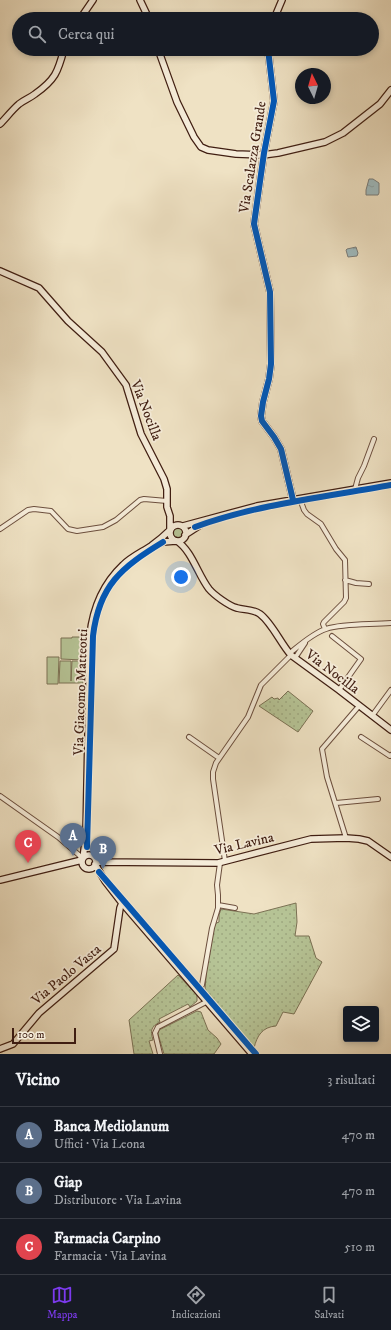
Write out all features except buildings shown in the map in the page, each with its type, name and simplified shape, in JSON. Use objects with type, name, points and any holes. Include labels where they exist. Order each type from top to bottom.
[{"type":"street","points":[[85,12],[93,0]]},
{"type":"street","points":[[140,0],[145,12]]},
{"type":"street","points":[[277,12],[282,0]]},
{"type":"street","points":[[0,124],[20,103],[34,95],[54,77],[58,70],[62,56]]},
{"type":"street","points":[[161,56],[178,102],[197,143],[201,147],[208,150],[263,156],[331,140],[343,133],[380,104],[391,90]]},
{"type":"street","name":"Via Scalazza Grande","points":[[269,56],[274,101],[263,156],[254,224],[270,292],[271,364],[261,416],[262,421],[281,449],[293,500]]},
{"type":"street","name":"Via Nocilla","points":[[0,271],[39,288],[68,321],[93,343],[107,358],[126,386],[141,434],[164,479],[167,488],[170,530]]},
{"type":"street","points":[[355,489],[374,439]]},
{"type":"street","points":[[150,547],[175,525],[215,518],[258,506],[391,482]]},
{"type":"street","points":[[0,529],[28,510],[34,509],[51,511],[63,525],[72,530],[94,529],[103,527],[116,520],[140,500],[148,499],[167,501]]},
{"type":"street","points":[[300,499],[304,510],[321,524],[345,560],[345,600],[324,622],[323,624],[325,630]]},
{"type":"street","points":[[170,516],[185,529],[183,546]]},
{"type":"street","points":[[150,547],[163,542],[176,541],[196,527],[215,518]]},
{"type":"street","points":[[170,530],[170,536],[176,541]]},
{"type":"street","name":"Via Nocilla","points":[[176,541],[183,546],[212,593],[234,607],[261,615],[292,656],[391,730]]},
{"type":"street","name":"Via Giacomo Matteotti","points":[[86,835],[90,635],[93,615],[104,590],[113,576],[124,565],[150,547]]},
{"type":"street","points":[[345,580],[369,584]]},
{"type":"street","points":[[198,991],[202,985],[212,928],[218,911],[217,885],[223,862],[213,779],[214,768],[219,758],[248,717],[261,684],[308,640],[325,630],[337,626],[391,623]]},
{"type":"street","points":[[332,636],[361,659],[339,690]]},
{"type":"street","points":[[292,656],[308,640]]},
{"type":"street","points":[[372,716],[391,690]]},
{"type":"street","points":[[346,838],[336,803],[326,777],[322,748],[359,706]]},
{"type":"street","points":[[189,737],[219,758]]},
{"type":"street","points":[[361,737],[391,756]]},
{"type":"street","points":[[0,796],[58,837],[82,859],[86,868],[105,881]]},
{"type":"street","points":[[336,803],[378,799]]},
{"type":"street","points":[[86,835],[88,847],[105,881],[122,903],[208,1001],[252,1054]]},
{"type":"street","points":[[82,859],[86,835]]},
{"type":"street","name":"Via Lavina","points":[[96,863],[128,862],[186,864],[223,862],[311,839],[346,838],[368,840],[391,857]]},
{"type":"street","points":[[0,880],[68,864],[88,855],[93,856]]},
{"type":"street","points":[[68,864],[92,868],[96,863]]},
{"type":"street","name":"Via Paolo Vasta","points":[[3,1050],[12,1044],[39,1013],[114,949],[122,903]]},
{"type":"street","points":[[218,905],[235,908]]},
{"type":"street","points":[[160,1054],[155,1033],[158,1027],[208,1001]]},
{"type":"green space","points":[[176,527],[180,527],[182,528],[182,536],[176,537],[173,534],[173,530]]},
{"type":"green space","points":[[84,637],[83,660],[61,659],[61,638]]},
{"type":"green space","points":[[47,657],[59,657],[58,684],[47,684]]},
{"type":"green space","points":[[60,661],[71,661],[71,681],[72,661],[84,661],[83,683],[59,683]]},
{"type":"green space","points":[[288,691],[313,711],[298,732],[259,706],[272,697],[274,699],[278,698],[279,700]]},
{"type":"green space","points":[[296,903],[297,922],[295,936],[309,936],[316,958],[322,962],[294,1014],[283,1012],[276,1026],[267,1028],[261,1033],[254,1048],[205,990],[207,962],[214,924],[219,922],[221,909],[254,914]]},
{"type":"green space","points":[[178,975],[197,995],[197,1001],[190,1007],[188,1004],[159,1019],[160,1022],[152,1029],[153,1040],[149,1041],[153,1054],[134,1054],[129,1020]]},
{"type":"green space","points":[[197,1011],[201,1012],[208,1030],[221,1044],[214,1054],[164,1054],[158,1034],[159,1030]]},
{"type":"water","points":[[369,179],[373,179],[379,183],[378,195],[366,195]]},
{"type":"water","points":[[356,247],[358,253],[357,256],[348,257],[346,250]]},
{"type":"cycle path","points":[[269,56],[274,101],[264,153],[254,224],[270,292],[271,364],[261,416],[262,421],[281,449],[293,500]]},
{"type":"cycle path","points":[[195,527],[243,512],[317,497],[391,485]]},
{"type":"cycle path","points":[[87,847],[93,636],[96,618],[107,590],[115,579],[124,569],[163,542]]},
{"type":"cycle path","points":[[99,872],[256,1054]]},
{"type":"place","name":"Banca Mediolanum","points":[[73,856]]},
{"type":"place","name":"Farmacia Carpino","points":[[28,863]]},
{"type":"place","name":"Giap","points":[[103,869]]}]
